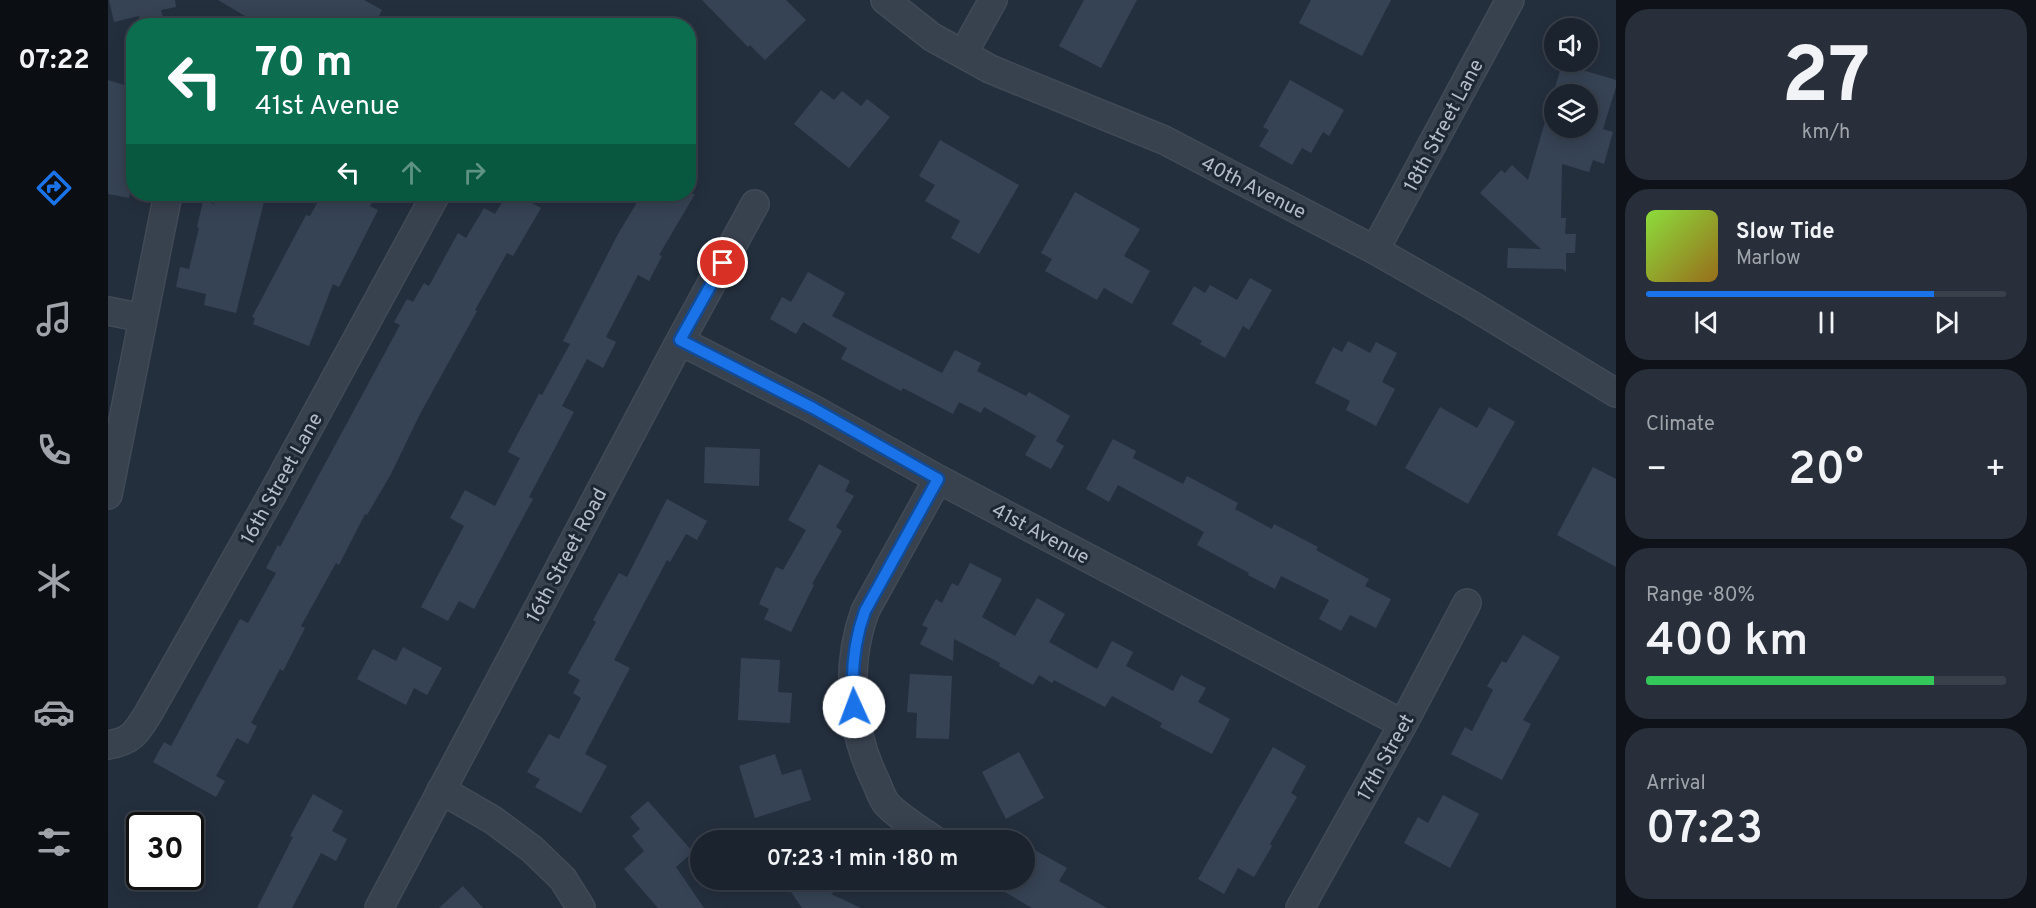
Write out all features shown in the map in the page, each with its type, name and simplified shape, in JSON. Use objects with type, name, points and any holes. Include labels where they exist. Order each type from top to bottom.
[{"type":"street","name":"40th Avenue","points":[[885,0],[932,37],[990,69],[1164,140],[1375,250],[1468,303],[1616,393]]},
{"type":"street","points":[[963,54],[993,0]]},
{"type":"street","name":"18th Street Lane","points":[[1375,250],[1510,0]]},
{"type":"street","points":[[108,495],[167,201]]},
{"type":"street","name":"16th Street Lane","points":[[108,745],[120,743],[134,735],[148,714],[273,493],[432,201]]},
{"type":"street","name":"16th Street Road","points":[[379,908],[680,340],[755,204]]},
{"type":"street","points":[[108,311],[143,318]]},
{"type":"street","name":"41st Avenue","points":[[680,340],[813,408],[938,479],[1403,724]]},
{"type":"street","points":[[921,830],[886,804],[866,763],[856,728],[852,686],[859,627],[865,611],[938,479]]},
{"type":"street","name":"17th Street","points":[[1300,908],[1403,724],[1467,603]]},
{"type":"street","points":[[441,790],[493,820],[532,849],[563,879],[581,908]]},
{"type":"building","points":[[109,0],[175,0],[176,7],[161,10],[163,18],[139,18],[139,16],[114,22]]},
{"type":"building","points":[[218,0],[364,0],[382,10],[378,18],[248,18]]},
{"type":"building","points":[[702,0],[786,0],[806,20],[765,60],[750,45],[748,47]]},
{"type":"building","points":[[1084,0],[1137,0],[1101,68],[1059,46]]},
{"type":"building","points":[[1311,0],[1391,0],[1362,56],[1299,23]]},
{"type":"building","points":[[1560,72],[1589,72],[1616,80],[1603,129],[1613,132],[1604,164],[1593,160],[1589,172],[1562,164],[1561,218],[1566,218],[1565,234],[1576,234],[1575,253],[1566,253],[1566,272],[1563,269],[1507,268],[1508,248],[1541,249],[1480,193],[1501,170],[1505,173],[1512,165],[1528,180],[1544,125],[1544,138],[1598,138],[1598,84],[1556,84]]},
{"type":"building","points":[[108,80],[126,86],[126,197],[108,194]]},
{"type":"building","points":[[1290,80],[1344,110],[1329,136],[1323,132],[1311,153],[1302,148],[1292,165],[1259,146],[1269,130],[1263,127]]},
{"type":"building","points":[[821,90],[834,100],[842,91],[861,106],[867,99],[890,117],[849,168],[794,124]]},
{"type":"building","points":[[940,140],[1019,185],[979,254],[951,238],[960,221],[925,201],[935,185],[919,176]]},
{"type":"building","points":[[1075,192],[1140,229],[1124,256],[1150,271],[1132,304],[1104,288],[1097,300],[1045,271],[1052,259],[1041,253]]},
{"type":"building","points":[[203,201],[214,204],[215,201],[264,201],[236,313],[204,305],[206,294],[176,287],[180,267],[189,269]]},
{"type":"building","points":[[318,201],[373,201],[370,206],[378,210],[339,287],[333,284],[309,346],[253,324],[255,318],[252,317],[306,215],[310,216]]},
{"type":"building","points":[[503,201],[528,201],[541,208],[513,256],[507,253],[420,414],[391,474],[367,515],[365,514],[339,565],[336,563],[301,626],[305,628],[283,671],[280,669],[251,723],[257,726],[248,744],[237,738],[216,776],[225,781],[216,797],[153,762],[164,742],[171,746],[240,619],[248,623],[276,573],[266,568],[278,545],[280,547],[400,325],[394,322],[407,299],[413,302],[424,283],[429,286],[458,233],[466,238],[484,208],[495,214]]},
{"type":"building","points":[[638,201],[691,201],[659,255],[662,256],[649,281],[638,275],[606,337],[616,342],[603,368],[587,359],[562,406],[574,412],[529,497],[533,499],[474,609],[459,601],[448,621],[421,607],[464,526],[450,518],[465,490],[495,506],[520,458],[508,452],[539,394],[542,395],[570,344],[563,341],[618,234]]},
{"type":"building","points":[[808,272],[845,293],[832,316],[942,373],[955,350],[981,363],[977,371],[1026,396],[1029,392],[1070,416],[1056,441],[1064,446],[1051,469],[1025,455],[1036,436],[984,407],[981,413],[959,402],[953,414],[903,388],[901,391],[841,359],[847,348],[803,322],[796,334],[770,319],[782,297],[791,302]]},
{"type":"building","points":[[1250,278],[1272,290],[1249,330],[1243,326],[1225,358],[1200,344],[1202,341],[1172,324],[1194,286],[1205,293],[1210,285],[1237,300]]},
{"type":"building","points":[[1348,341],[1370,353],[1376,342],[1397,353],[1382,382],[1395,389],[1376,426],[1346,410],[1350,401],[1315,383],[1333,347],[1342,352]]},
{"type":"building","points":[[1440,407],[1477,428],[1489,407],[1515,422],[1468,504],[1405,468]]},
{"type":"building","points":[[1113,439],[1136,451],[1133,458],[1183,484],[1187,476],[1238,503],[1235,509],[1272,529],[1274,524],[1318,547],[1316,550],[1369,579],[1365,586],[1391,599],[1376,628],[1350,615],[1341,631],[1319,619],[1329,600],[1281,576],[1275,589],[1248,575],[1249,573],[1197,545],[1204,532],[1118,485],[1109,502],[1086,489]]},
{"type":"building","points":[[705,447],[760,449],[759,486],[704,483]]},
{"type":"building","points":[[819,464],[850,481],[845,491],[854,496],[836,527],[842,531],[812,584],[814,585],[791,632],[764,619],[769,609],[759,604],[776,567],[783,570],[806,530],[788,520]]},
{"type":"building","points":[[1593,467],[1616,479],[1616,567],[1557,535]]},
{"type":"building","points":[[667,499],[707,521],[697,540],[686,534],[670,562],[667,560],[614,660],[630,668],[585,754],[607,766],[581,813],[535,787],[540,779],[527,772],[549,734],[559,739],[581,698],[573,693],[580,680],[568,673],[596,622],[593,620],[619,573],[627,577]]},
{"type":"building","points":[[970,563],[1002,579],[982,617],[1015,636],[1037,598],[1065,614],[1049,642],[1097,669],[1112,641],[1133,652],[1126,666],[1173,691],[1181,675],[1206,688],[1198,702],[1230,719],[1212,754],[1160,727],[1162,723],[1112,696],[1105,707],[1054,680],[1052,683],[1039,675],[1033,685],[999,666],[1000,663],[954,639],[953,661],[920,644],[928,628],[922,625],[936,599],[942,603],[952,583],[958,586]]},
{"type":"building","points":[[1523,635],[1560,657],[1523,720],[1531,724],[1502,780],[1451,754],[1465,727],[1472,731],[1493,690],[1487,686],[1502,661],[1506,663]]},
{"type":"building","points":[[403,647],[442,668],[427,695],[414,688],[406,705],[357,679],[373,649],[396,661]]},
{"type":"building","points":[[741,658],[780,660],[778,692],[792,693],[790,723],[738,720]]},
{"type":"building","points":[[910,674],[952,676],[949,739],[916,738],[917,713],[907,712]]},
{"type":"building","points":[[1273,747],[1306,766],[1291,793],[1297,797],[1254,877],[1238,868],[1224,894],[1198,879]]},
{"type":"building","points":[[1019,752],[1044,798],[1006,819],[982,772]]},
{"type":"building","points":[[775,754],[782,775],[801,769],[811,800],[755,818],[739,766]]},
{"type":"building","points":[[313,794],[343,811],[332,831],[347,839],[336,861],[321,853],[292,908],[257,908],[293,837],[290,836]]},
{"type":"building","points":[[1443,795],[1479,814],[1450,868],[1404,843],[1418,817],[1428,823]]},
{"type":"building","points":[[648,801],[690,849],[690,855],[676,867],[704,908],[658,908],[624,869],[644,851],[632,836],[640,829],[630,817]]},
{"type":"building","points":[[1035,850],[1067,868],[1059,881],[1107,908],[1032,908],[1002,890],[1035,890]]},
{"type":"building","points":[[463,886],[483,908],[439,908]]},
{"type":"building","points":[[790,890],[836,890],[831,894],[861,908],[802,908]]},
{"type":"route","points":[[723,263],[680,340],[813,408],[938,479],[865,611],[859,627],[852,686],[854,707]]}]
